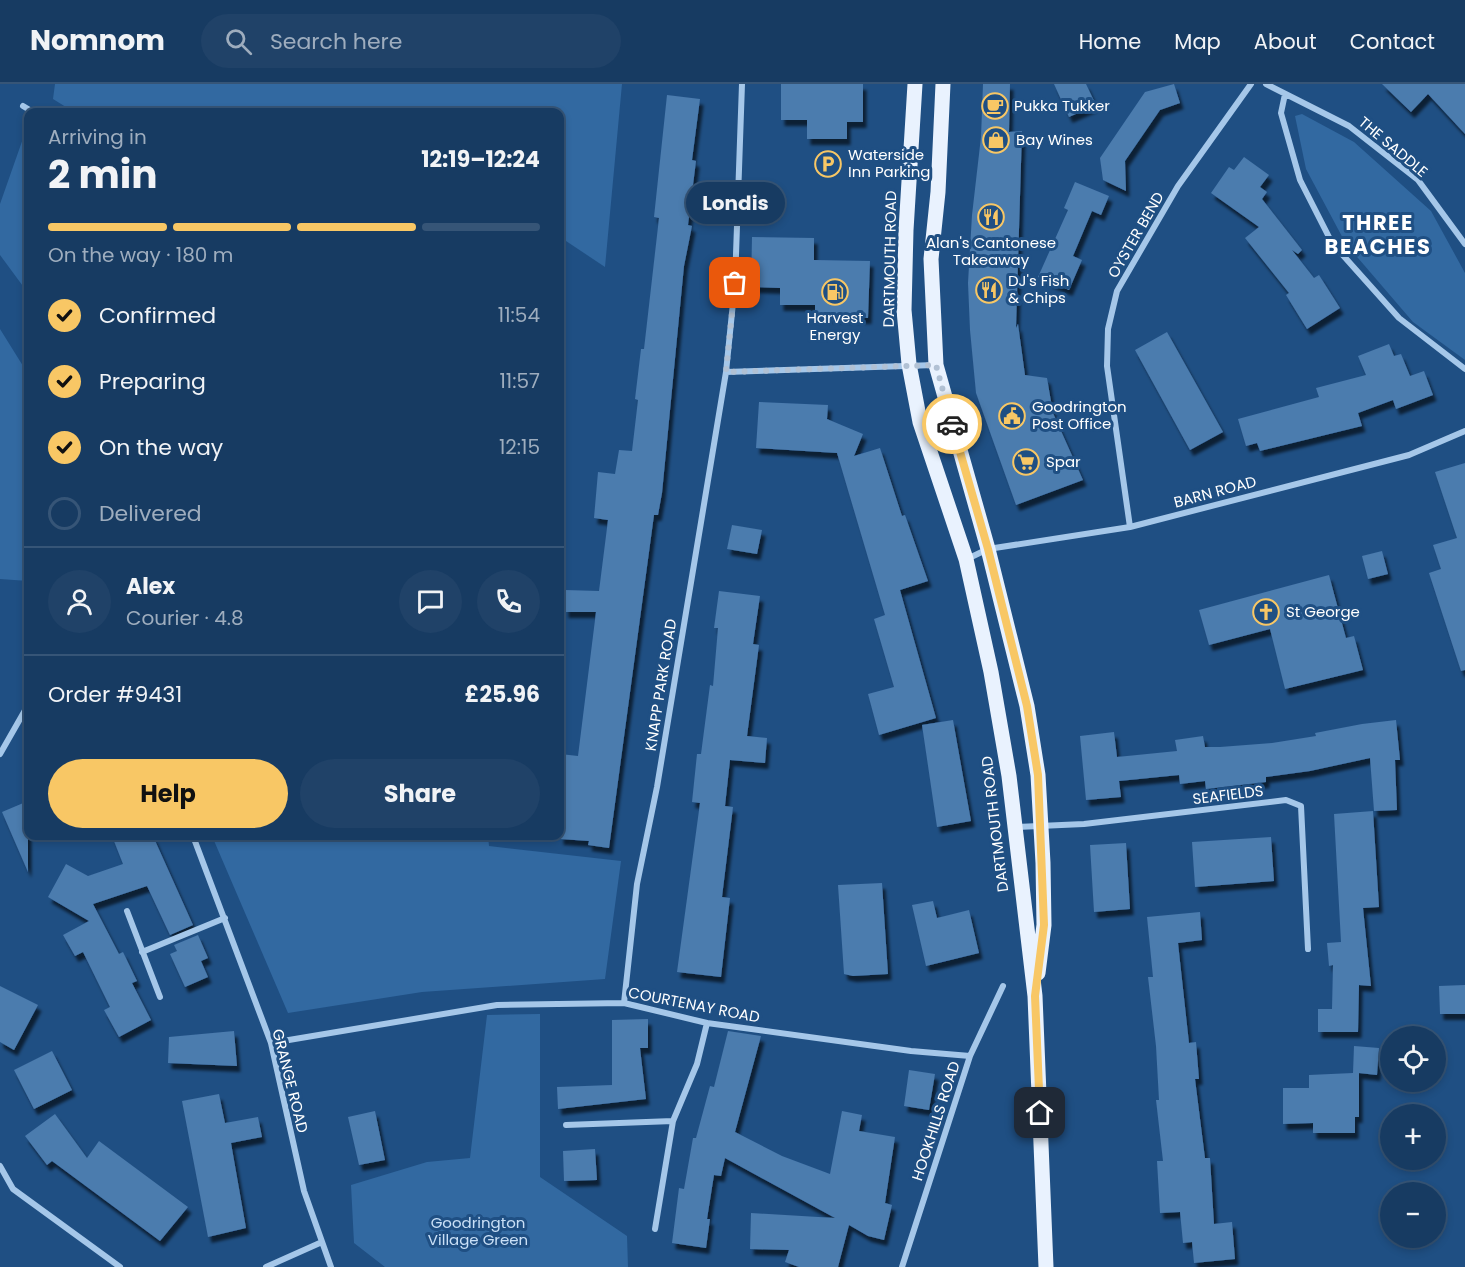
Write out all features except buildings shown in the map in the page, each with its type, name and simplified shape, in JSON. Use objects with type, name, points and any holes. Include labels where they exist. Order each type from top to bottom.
[{"type":"main road","name":"DARTMOUTH ROAD","points":[[915,84],[906,230],[904,310],[909,364],[920,422],[966,559],[991,672],[1009,776],[1035,996],[1046,1267]]},
{"type":"main road","name":"DARTMOUTH ROAD","points":[[943,84],[932,259],[936,365],[988,549],[1027,706],[1038,775],[1044,925],[1035,996]]},
{"type":"street","name":"KNAPP PARK ROAD","points":[[624,1002],[637,884],[657,787],[726,372],[735,283],[742,84]]},
{"type":"street","name":"OYSTER BEND","points":[[1130,527],[1107,366],[1108,329],[1117,291],[1179,186],[1251,84]]},
{"type":"street","name":"THE SADDLE","points":[[1266,84],[1349,126],[1418,180],[1465,244]]},
{"type":"street","points":[[1285,94],[1281,113],[1300,180],[1332,243],[1399,318],[1465,369]]},
{"type":"street","points":[[726,372],[829,370],[909,364],[936,365]]},
{"type":"street","name":"BARN ROAD","points":[[966,559],[988,549],[1130,527],[1409,455],[1465,431]]},
{"type":"street","points":[[0,754],[24,712]]},
{"type":"street","name":"SEAFIELDS","points":[[1014,828],[1286,801],[1301,806],[1308,949]]},
{"type":"street","name":"GRANGE ROAD","points":[[195,840],[271,1043],[304,1191],[331,1267]]},
{"type":"street","points":[[127,911],[160,997]]},
{"type":"street","points":[[142,952],[225,918]]},
{"type":"street","name":"HOOKHILLS ROAD","points":[[902,1267],[970,1056],[1003,986]]},
{"type":"street","name":"COURTENAY ROAD","points":[[271,1043],[497,1005],[624,1002],[707,1023],[911,1051],[970,1056]]},
{"type":"street","points":[[655,1229],[673,1120],[698,1064],[707,1023]]},
{"type":"street","points":[[566,1125],[673,1120]]},
{"type":"street","points":[[0,1166],[13,1189],[120,1267]]},
{"type":"street","points":[[267,1267],[322,1242]]},
{"type":"green space","points":[[55,84],[622,84],[605,267],[564,240],[564,108],[68,108],[53,99]]},
{"type":"green space","points":[[1302,114],[1354,142],[1431,211],[1465,273],[1465,360],[1413,322],[1346,244],[1306,169],[1295,116]]},
{"type":"green space","points":[[24,136],[24,288],[0,255],[0,204]]},
{"type":"green space","points":[[0,329],[24,368],[24,581],[0,579]]},
{"type":"green space","points":[[214,840],[488,840],[489,846],[621,861],[605,979],[422,992],[288,1013]]},
{"type":"green space","name":"Goodrington Village Green","points":[[540,1014],[540,1177],[627,1236],[628,1267],[385,1267],[354,1243],[351,1185],[427,1162],[470,1158],[487,1015]]},
{"type":"way so far","points":[[735,283],[726,372],[829,370],[909,364],[936,365],[952,424]]},
{"type":"place","name":"Pukka Tukker","points":[[995,106]]},
{"type":"place","name":"Bay Wines","points":[[996,140]]},
{"type":"place","name":"Waterside Inn Parking","points":[[828,164]]},
{"type":"place","name":"Alan's Cantonese Takeaway","points":[[991,217]]},
{"type":"place","name":"Londis","points":[[735,283]]},
{"type":"place","name":"DJ's Fish & Chips","points":[[989,290]]},
{"type":"place","name":"Harvest Energy","points":[[835,292]]},
{"type":"place","name":"Goodrington Post Office","points":[[1012,416]]},
{"type":"place","name":"Spar","points":[[1026,462]]},
{"type":"place","name":"St George","points":[[1266,612]]},
{"type":"district","name":"THREE BEACHES","points":[[1378,235]]},
{"type":"route","points":[[952,424],[988,549],[1027,706],[1038,775],[1044,925],[1035,996],[1040,1113]]}]
